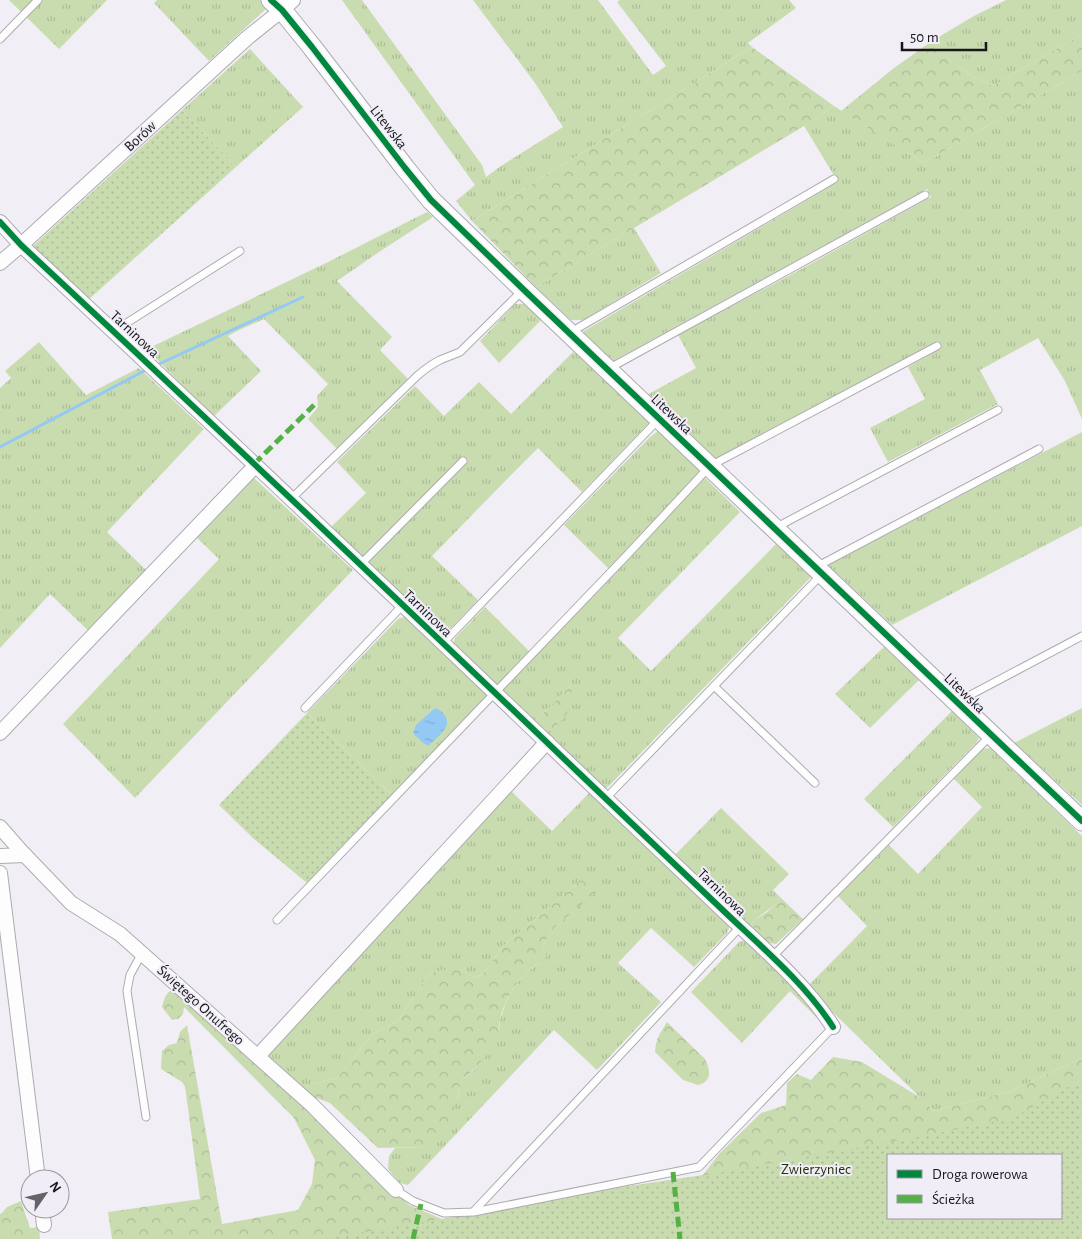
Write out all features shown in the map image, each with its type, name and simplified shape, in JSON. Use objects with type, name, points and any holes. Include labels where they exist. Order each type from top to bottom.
[{"type":"street","name":"Borów","points":[[0,263],[247,38],[282,3]]},
{"type":"street","name":"Litewska","points":[[282,3],[431,200],[1082,822]]},
{"type":"street","name":"Tarninowa","points":[[0,222],[21,245],[495,692],[772,957],[822,1009],[833,1027]]},
{"type":"street","points":[[0,733],[255,466]]},
{"type":"street","points":[[258,1056],[547,742]]},
{"type":"street","name":"Świętego Onufrego","points":[[0,828],[71,903],[120,934],[142,953],[312,1104],[396,1190]]},
{"type":"street","points":[[0,856],[25,855]]},
{"type":"street","points":[[0,873],[37,1169]]},
{"type":"street","points":[[43,1219],[44,1225]]},
{"type":"lane","points":[[0,38],[38,0]]},
{"type":"lane","points":[[569,333],[834,179]]},
{"type":"lane","points":[[608,370],[925,195]]},
{"type":"lane","points":[[114,332],[240,251]]},
{"type":"lane","points":[[291,500],[417,376],[441,359],[460,352],[524,290]]},
{"type":"lane","points":[[277,920],[710,466],[938,346]]},
{"type":"lane","points":[[775,528],[998,410]]},
{"type":"lane","points":[[442,644],[660,419]]},
{"type":"lane","points":[[606,798],[714,686],[819,570],[1038,449]]},
{"type":"lane","points":[[360,565],[462,461]]},
{"type":"lane","points":[[305,708],[402,606]]},
{"type":"lane","points":[[957,702],[1082,636]]},
{"type":"lane","points":[[714,686],[815,783]]},
{"type":"lane","points":[[772,957],[991,735]]},
{"type":"lane","points":[[474,1212],[740,927]]},
{"type":"lane","points":[[142,953],[130,975],[127,991],[146,1117]]},
{"type":"lane","points":[[396,1190],[412,1201],[444,1213],[474,1212],[699,1167],[833,1027]]},
{"type":"green space","points":[[9,0],[107,0],[59,49]]},
{"type":"green space","points":[[157,0],[260,0],[267,8],[209,61],[154,3]]},
{"type":"green space","points":[[342,0],[362,0],[482,165],[486,177],[563,127],[535,83],[473,0],[598,0],[653,75],[666,66],[617,2],[620,0],[789,0],[796,8],[748,43],[752,47],[472,221],[456,201],[475,185]]},
{"type":"green space","points":[[1006,0],[1082,0],[1082,34],[993,86],[974,77],[950,61],[932,41],[972,17]]},
{"type":"green space","points":[[1082,34],[1082,71],[924,163],[841,111],[894,68],[932,41],[950,61],[974,77],[993,86]]},
{"type":"green space","points":[[752,47],[834,106],[804,126],[536,287],[472,221]]},
{"type":"green space","points":[[250,49],[303,107],[236,167],[182,110]]},
{"type":"green space","points":[[1082,71],[1082,419],[1065,381],[1038,338],[980,370],[998,404],[888,462],[870,428],[925,399],[908,367],[935,352],[931,346],[718,458],[711,458],[645,396],[696,368],[678,335],[931,197],[927,189],[611,362],[583,337],[584,331],[838,182],[804,126],[834,106],[924,163]]},
{"type":"green space","points":[[182,110],[236,167],[87,301],[32,247]]},
{"type":"green space","points":[[427,212],[433,217],[337,281],[392,337],[380,350],[408,379],[337,449],[308,419],[318,407],[317,396],[328,384],[264,319],[228,336],[261,371],[213,417],[147,349],[324,264]]},
{"type":"green space","points":[[634,228],[661,273],[583,320],[571,320],[536,287]]},
{"type":"green space","points":[[515,304],[525,304],[541,320],[499,363],[480,341]]},
{"type":"green space","points":[[39,342],[86,395],[139,368],[204,429],[107,532],[147,571],[253,477],[353,570],[135,798],[63,724],[219,559],[194,535],[97,639],[50,594],[0,648],[0,388],[11,378],[5,371]]},
{"type":"green space","points":[[573,352],[599,375],[602,373],[650,419],[649,423],[582,492],[538,448],[512,474],[432,556],[478,600],[443,634],[329,529],[366,493],[337,462],[415,386],[444,416],[479,382],[511,414]]},
{"type":"green space","points":[[658,431],[663,431],[700,469],[700,473],[609,569],[564,525]]},
{"type":"green space","points":[[1082,432],[1082,526],[892,625],[828,565]]},
{"type":"green space","points":[[704,477],[740,512],[618,638],[651,671],[776,544],[811,577],[608,787],[603,789],[546,734],[562,719],[572,684],[533,724],[499,692]]},
{"type":"green space","points":[[485,607],[530,652],[495,687],[453,644],[455,638]]},
{"type":"green space","points":[[407,616],[488,695],[392,795],[307,713],[398,619]]},
{"type":"green space","points":[[884,647],[919,680],[870,728],[835,694]]},
{"type":"green space","points":[[572,684],[571,703],[567,713],[546,734],[533,724]]},
{"type":"green space","points":[[1082,708],[1082,805],[1014,743]]},
{"type":"green space","points":[[952,711],[979,738],[893,827],[864,799]]},
{"type":"green space","points":[[307,713],[392,795],[307,883],[254,839],[219,805]]},
{"type":"green space","points":[[990,748],[1082,836],[1082,1058],[1011,1091],[934,1111],[807,987],[867,926],[838,896],[889,845],[918,874],[982,807],[954,779],[982,749]]},
{"type":"green space","points":[[511,791],[552,831],[590,792],[731,923],[727,933],[694,967],[651,928],[618,963],[661,1002],[597,1070],[554,1030],[408,1185],[400,1183],[388,1169],[389,1156],[395,1148],[423,1147],[457,1100],[461,1081],[474,1070],[485,1056],[499,1029],[505,1005],[513,989],[523,976],[546,956],[542,947],[552,930],[578,907],[581,880],[503,946],[485,972],[475,978],[460,969],[434,972],[425,978],[398,1021],[373,1034],[337,1078],[314,1084],[313,1101],[264,1052]]},
{"type":"green space","points":[[721,808],[789,874],[773,890],[778,895],[779,901],[751,924],[764,942],[673,857]]},
{"type":"green space","points":[[581,880],[599,885],[598,890],[552,930],[542,947],[547,956],[524,975],[513,989],[505,1004],[494,1043],[479,1064],[461,1081],[457,1100],[448,1124],[423,1147],[378,1148],[330,1103],[314,1097],[314,1084],[337,1078],[373,1034],[398,1021],[425,978],[440,970],[460,969],[475,978],[485,972],[503,946]]},
{"type":"green space","points":[[778,895],[803,919],[776,944],[764,942],[751,924],[779,901]]},
{"type":"green space","points":[[747,939],[795,986],[824,1021],[824,1025],[790,991],[742,1043],[691,992],[739,942]]},
{"type":"green space","name":"Zwierzyniec","points":[[177,987],[299,1099],[409,1205],[442,1219],[615,1188],[703,1175],[719,1154],[761,1113],[786,1105],[787,1083],[797,1074],[811,1080],[833,1057],[862,1062],[921,1098],[934,1111],[1011,1091],[1082,1058],[1082,1239],[112,1239],[108,1212],[200,1199],[185,1086],[182,1082],[161,1069],[162,1051],[169,1045],[177,1043],[180,1032],[187,1025],[222,1224],[298,1210],[312,1184],[315,1160],[294,1118],[184,1007],[183,1014],[178,1019],[172,1020],[162,1007],[166,995]]},
{"type":"green space","points":[[667,1022],[705,1059],[709,1073],[708,1079],[704,1082],[698,1085],[683,1080],[655,1052],[657,1039]]},
{"type":"green space","points":[[1082,1079],[1082,1239],[324,1239],[615,1188],[671,1181],[1013,1118]]},
{"type":"green space","points":[[20,1201],[20,1219],[27,1219],[30,1228],[39,1227],[40,1239],[0,1239],[0,1214],[7,1207]]},
{"type":"water","points":[[435,708],[444,714],[447,724],[428,746],[413,733],[416,725]]},
{"type":"waterway","points":[[157,365],[303,297]]},
{"type":"waterway","points":[[0,447],[146,370]]},
{"type":"marked path","points":[[254,464],[314,405]]},
{"type":"marked path","points":[[673,1172],[680,1239]]},
{"type":"marked path","points":[[413,1239],[421,1204]]},
{"type":"cycle path","points":[[271,0],[282,10],[312,47],[431,200],[1082,821]]},
{"type":"cycle path","points":[[0,222],[21,245],[302,509],[770,955],[811,997],[833,1027]]}]
